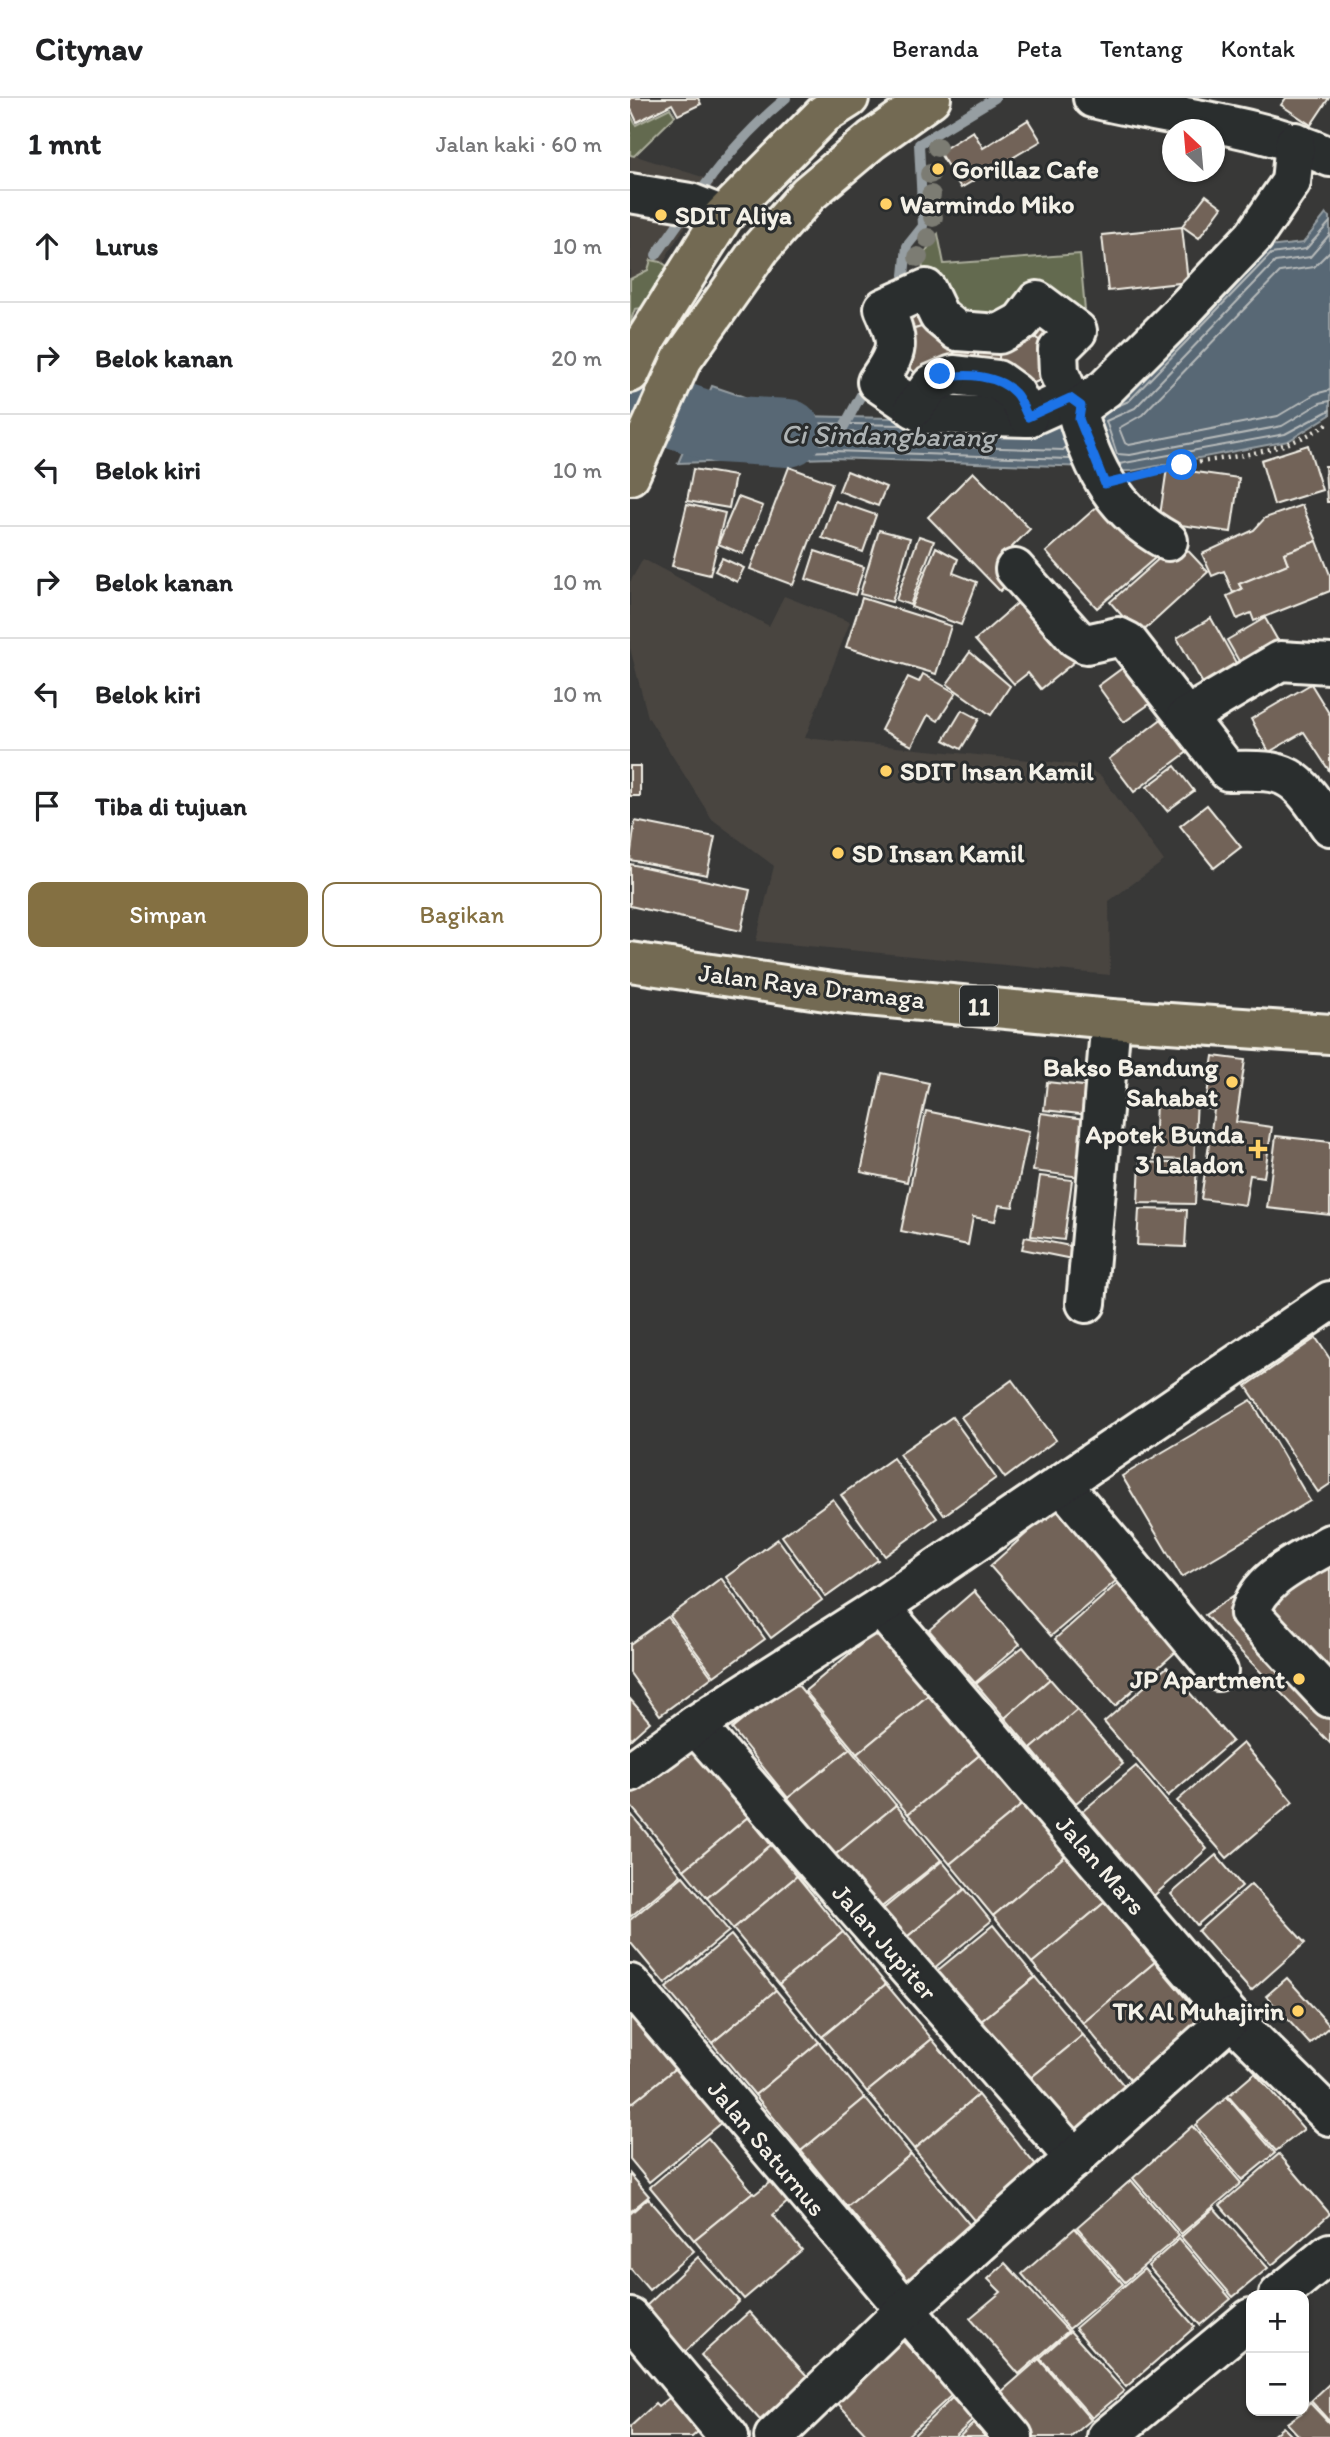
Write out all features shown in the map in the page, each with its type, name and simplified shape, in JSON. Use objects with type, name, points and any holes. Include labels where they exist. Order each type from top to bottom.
[{"type":"highway","points":[[637,357],[723,216],[824,114],[849,98]]},
{"type":"highway","points":[[630,475],[681,361],[760,249],[808,194],[872,139],[931,98]]},
{"type":"highway","name":"Jalan Raya Dramaga","points":[[630,962],[846,993],[1111,1018],[1330,1034]]},
{"type":"street","points":[[1093,98],[1295,142],[1330,157]]},
{"type":"street","points":[[1168,541],[1125,512],[1103,480],[1077,408],[1059,373],[1058,350],[1077,331],[1037,301],[1021,322],[999,334],[957,331],[939,316],[926,289],[884,308],[897,337],[893,359],[877,382],[924,414],[1028,417],[1077,408],[1106,388],[1254,236],[1290,182],[1295,142]]},
{"type":"street","points":[[630,193],[690,203],[723,216]]},
{"type":"street","points":[[914,408],[932,384],[941,377],[953,375],[997,380],[1008,384],[1016,393],[1028,417]]},
{"type":"street","points":[[1015,569],[1076,638],[1086,644],[1118,637],[1128,642],[1227,771],[1258,768],[1296,779],[1330,826]]},
{"type":"street","points":[[1186,718],[1280,662],[1330,664]]},
{"type":"street","points":[[1086,1303],[1111,1018]]},
{"type":"street","points":[[630,1772],[695,1726],[880,1607],[1330,1301]]},
{"type":"street","points":[[1062,1484],[1217,1671]]},
{"type":"street","points":[[1330,1544],[1265,1584],[1253,1601],[1250,1613],[1330,1698]]},
{"type":"street","name":"Jalan Mars","points":[[880,1607],[1231,2018],[1330,2116]]},
{"type":"street","name":"Jalan Jupiter","points":[[695,1726],[1074,2160]]},
{"type":"street","name":"Jalan Saturnus","points":[[630,1984],[1013,2437]]},
{"type":"street","points":[[774,2437],[904,2311],[1231,2018]]},
{"type":"street","points":[[1286,2290],[1329,2258]]},
{"type":"street","points":[[630,2318],[730,2437]]},
{"type":"street","points":[[1107,2437],[1246,2322]]},
{"type":"path","points":[[1103,480],[1274,449],[1315,432],[1330,422]]},
{"type":"shaded area","name":"SDIT Aliya","points":[[630,149],[639,157],[712,180],[717,179],[670,250],[630,328]]},
{"type":"shaded area","name":"SDIT Insan Kamil","points":[[643,559],[769,626],[784,596],[850,622],[805,738],[1080,765],[1101,776],[1164,861],[1109,901],[1110,975],[756,941],[774,866],[712,819],[648,717],[630,648],[630,582]]},
{"type":"green space","points":[[670,108],[675,116],[634,156],[630,155],[630,114],[636,125]]},
{"type":"green space","points":[[938,234],[944,264],[1080,254],[1086,322],[1098,335],[1059,372],[958,330],[922,279],[923,255]]},
{"type":"green space","points":[[651,260],[670,268],[648,316],[642,308],[635,309],[630,323],[630,279],[648,270]]},
{"type":"water","points":[[1326,214],[1330,217],[1330,415],[1288,441],[1131,471],[1106,471],[1084,408],[1268,247],[1303,243]]},
{"type":"water","points":[[712,386],[801,416],[1076,422],[1088,467],[833,458],[678,463]]},
{"type":"building","points":[[630,98],[698,98],[701,104],[678,115],[672,104],[637,122],[630,107]]},
{"type":"building","points":[[1286,98],[1329,98],[1311,125],[1281,105]]},
{"type":"building","points":[[1028,120],[1041,141],[961,188],[939,152],[973,131],[983,148]]},
{"type":"building","points":[[1206,195],[1222,207],[1199,238],[1182,226]]},
{"type":"building","points":[[1182,227],[1188,282],[1108,291],[1102,235]]},
{"type":"building","points":[[922,303],[935,323],[908,331],[896,315]]},
{"type":"building","points":[[1038,314],[1062,330],[1050,348],[1026,331]]},
{"type":"building","points":[[935,323],[957,344],[949,371],[921,379],[901,359],[908,331]]},
{"type":"building","points":[[1026,331],[1050,348],[1047,377],[1021,389],[998,372],[1000,343]]},
{"type":"building","points":[[976,342],[973,370],[949,371],[957,344]]},
{"type":"building","points":[[979,342],[1000,343],[998,372],[977,371]]},
{"type":"building","points":[[1308,445],[1322,490],[1274,505],[1261,460]]},
{"type":"building","points":[[1325,466],[1330,466],[1330,502],[1327,502]]},
{"type":"building","points":[[789,467],[832,483],[793,585],[750,569]]},
{"type":"building","points":[[1167,468],[1239,478],[1231,532],[1159,522]]},
{"type":"building","points":[[693,469],[735,476],[729,508],[687,501]]},
{"type":"building","points":[[847,471],[886,487],[878,506],[839,491]]},
{"type":"building","points":[[973,472],[1030,529],[999,560],[1015,576],[1000,591],[928,517]]},
{"type":"building","points":[[738,497],[763,506],[743,554],[718,544]]},
{"type":"building","points":[[835,501],[876,515],[863,552],[822,538]]},
{"type":"building","points":[[687,504],[725,513],[710,575],[672,566]]},
{"type":"building","points":[[1100,504],[1162,552],[1097,608],[1046,552]]},
{"type":"building","points":[[1302,505],[1317,541],[1284,553],[1288,564],[1239,584],[1242,589],[1233,593],[1224,571],[1212,576],[1202,554],[1254,530],[1265,518]]},
{"type":"building","points":[[879,530],[910,538],[892,602],[860,594]]},
{"type":"building","points":[[919,536],[934,541],[910,605],[896,600]]},
{"type":"building","points":[[1179,541],[1208,572],[1139,635],[1110,602]]},
{"type":"building","points":[[1317,541],[1330,575],[1330,591],[1254,621],[1251,613],[1237,619],[1227,596],[1242,589],[1239,584],[1288,564],[1284,553]]},
{"type":"building","points":[[936,547],[958,559],[953,573],[977,582],[961,625],[911,607]]},
{"type":"building","points":[[815,551],[864,567],[855,595],[806,579]]},
{"type":"building","points":[[722,558],[744,568],[737,582],[715,571]]},
{"type":"building","points":[[1027,595],[1080,657],[1041,689],[1028,673],[1014,684],[975,640]]},
{"type":"building","points":[[862,598],[951,626],[936,674],[846,647]]},
{"type":"building","points":[[1211,618],[1240,670],[1206,689],[1177,638]]},
{"type":"building","points":[[1265,618],[1286,655],[1248,677],[1227,640]]},
{"type":"building","points":[[970,652],[1010,686],[991,715],[947,684]]},
{"type":"building","points":[[1132,661],[1158,698],[1124,722],[1098,686]]},
{"type":"building","points":[[923,674],[956,693],[938,721],[928,715],[912,746],[881,730],[908,677],[919,682]]},
{"type":"building","points":[[1311,684],[1330,715],[1330,772],[1304,732],[1269,752],[1251,719]]},
{"type":"building","points":[[962,710],[979,719],[961,749],[944,740]]},
{"type":"building","points":[[1168,714],[1194,747],[1134,792],[1109,759]]},
{"type":"building","points":[[630,766],[640,766],[640,796],[630,796]]},
{"type":"building","points":[[1175,766],[1194,791],[1167,811],[1147,787]]},
{"type":"building","points":[[1207,805],[1241,847],[1214,868],[1180,826]]},
{"type":"building","points":[[635,821],[715,837],[707,875],[630,860]]},
{"type":"building","points":[[630,864],[750,890],[741,931],[630,906]]},
{"type":"building","points":[[1213,1056],[1245,1060],[1236,1122],[1272,1127],[1264,1177],[1250,1175],[1245,1205],[1201,1199],[1214,1110],[1205,1108]]},
{"type":"building","points":[[882,1073],[929,1083],[907,1182],[861,1172]]},
{"type":"building","points":[[1047,1082],[1092,1087],[1089,1115],[1044,1110]]},
{"type":"building","points":[[1156,1098],[1197,1099],[1194,1160],[1154,1159]]},
{"type":"building","points":[[926,1111],[1029,1132],[1013,1207],[999,1205],[995,1221],[973,1217],[968,1245],[901,1231]]},
{"type":"building","points":[[1041,1113],[1086,1119],[1080,1177],[1033,1171]]},
{"type":"building","points":[[1276,1136],[1330,1142],[1330,1215],[1267,1208]]},
{"type":"building","points":[[1140,1162],[1197,1164],[1195,1204],[1138,1203]]},
{"type":"building","points":[[1040,1176],[1072,1180],[1064,1240],[1031,1236]]},
{"type":"building","points":[[1139,1209],[1187,1210],[1185,1247],[1137,1245]]},
{"type":"building","points":[[1025,1237],[1075,1247],[1072,1259],[1022,1249]]},
{"type":"building","points":[[1316,1338],[1330,1359],[1330,1484],[1318,1492],[1246,1386]]},
{"type":"building","points":[[1012,1380],[1056,1440],[1005,1478],[961,1417]]},
{"type":"building","points":[[1251,1400],[1310,1501],[1182,1577],[1122,1476]]},
{"type":"building","points":[[952,1417],[996,1478],[944,1515],[899,1454]]},
{"type":"building","points":[[893,1458],[937,1518],[885,1556],[841,1495]]},
{"type":"building","points":[[833,1499],[878,1560],[826,1597],[782,1536]]},
{"type":"building","points":[[1055,1508],[1117,1580],[1051,1636],[990,1566]]},
{"type":"building","name":"JP Apartment","points":[[1330,1530],[1330,1743],[1205,1615]]},
{"type":"building","points":[[778,1539],[822,1600],[771,1638],[726,1577]]},
{"type":"building","points":[[721,1578],[765,1639],[714,1676],[670,1616]]},
{"type":"building","points":[[1119,1582],[1178,1650],[1115,1706],[1055,1639]]},
{"type":"building","points":[[974,1591],[1020,1644],[975,1683],[929,1630]]},
{"type":"building","points":[[668,1617],[712,1677],[660,1715],[630,1673],[630,1644]]},
{"type":"building","points":[[878,1630],[931,1693],[857,1754],[805,1691]]},
{"type":"building","points":[[1023,1647],[1050,1679],[1005,1718],[976,1684]]},
{"type":"building","points":[[1167,1667],[1232,1741],[1168,1796],[1104,1722]]},
{"type":"building","points":[[793,1679],[850,1749],[788,1798],[732,1729]]},
{"type":"building","points":[[1050,1679],[1077,1710],[1031,1749],[1005,1718]]},
{"type":"building","points":[[931,1693],[981,1754],[908,1814],[857,1754]]},
{"type":"building","points":[[630,1699],[650,1722],[630,1740]]},
{"type":"building","points":[[1077,1710],[1123,1764],[1076,1803],[1031,1749]]},
{"type":"building","points":[[687,1743],[748,1817],[684,1870],[630,1805],[630,1789]]},
{"type":"building","points":[[1243,1743],[1293,1802],[1227,1858],[1177,1801]]},
{"type":"building","points":[[850,1749],[896,1805],[835,1855],[788,1798]]},
{"type":"building","points":[[981,1754],[1023,1804],[950,1864],[908,1814]]},
{"type":"building","points":[[1136,1766],[1207,1849],[1149,1900],[1077,1816]]},
{"type":"building","points":[[1023,1804],[1066,1855],[993,1916],[950,1864]]},
{"type":"building","points":[[896,1805],[941,1860],[879,1909],[835,1855]]},
{"type":"building","points":[[630,1813],[681,1875],[630,1917]]},
{"type":"building","points":[[748,1817],[771,1845],[707,1898],[684,1870]]},
{"type":"building","points":[[771,1845],[797,1876],[733,1929],[707,1898]]},
{"type":"building","points":[[1066,1855],[1105,1902],[1032,1963],[993,1916]]},
{"type":"building","points":[[1216,1855],[1242,1886],[1197,1925],[1171,1894]]},
{"type":"building","points":[[942,1861],[965,1889],[901,1942],[877,1914]]},
{"type":"building","points":[[683,1876],[729,1931],[665,1984],[630,1942],[630,1920]]},
{"type":"building","points":[[797,1876],[843,1932],[779,1984],[733,1929]]},
{"type":"building","points":[[1251,1884],[1305,1943],[1251,1991],[1198,1931]]},
{"type":"building","points":[[965,1889],[991,1921],[927,1974],[901,1942]]},
{"type":"building","points":[[1105,1902],[1155,1962],[1083,2023],[1032,1963]]},
{"type":"building","points":[[993,1925],[1035,1977],[974,2027],[932,1975]]},
{"type":"building","points":[[843,1932],[886,1984],[822,2037],[779,1984]]},
{"type":"building","points":[[731,1935],[776,1990],[712,2043],[666,1988]]},
{"type":"building","points":[[1155,1962],[1210,2027],[1137,2088],[1083,2023]]},
{"type":"building","points":[[1035,1977],[1083,2035],[1022,2085],[974,2027]]},
{"type":"building","name":"TK Al Muhajirin","points":[[1287,1978],[1330,2026],[1310,2044],[1266,1996]]},
{"type":"building","points":[[886,1984],[932,2039],[867,2092],[822,2037]]},
{"type":"building","points":[[776,1990],[819,2042],[755,2095],[712,2043]]},
{"type":"building","points":[[630,2008],[678,2066],[630,2105]]},
{"type":"building","points":[[1083,2035],[1134,2098],[1073,2148],[1022,2085]]},
{"type":"building","points":[[932,2039],[978,2095],[914,2149],[867,2092]]},
{"type":"building","points":[[819,2042],[865,2098],[801,2151],[755,2095]]},
{"type":"building","points":[[678,2066],[723,2121],[649,2182],[630,2159],[630,2105]]},
{"type":"building","points":[[1255,2073],[1304,2129],[1276,2151],[1228,2096]]},
{"type":"building","points":[[978,2095],[1042,2173],[978,2225],[914,2149]]},
{"type":"building","points":[[1227,2097],[1275,2153],[1242,2180],[1195,2125]]},
{"type":"building","points":[[865,2098],[911,2154],[847,2207],[801,2151]]},
{"type":"building","points":[[1192,2126],[1241,2183],[1181,2234],[1133,2178]]},
{"type":"building","points":[[708,2138],[753,2192],[694,2240],[650,2187]]},
{"type":"building","points":[[911,2154],[975,2231],[911,2284],[847,2207]]},
{"type":"building","points":[[1279,2154],[1330,2214],[1272,2265],[1220,2205]]},
{"type":"building","points":[[630,2174],[649,2196],[630,2212]]},
{"type":"building","points":[[774,2179],[792,2198],[773,2215],[802,2250],[744,2299],[694,2240],[753,2192],[755,2194]]},
{"type":"building","points":[[1131,2180],[1179,2236],[1125,2282],[1077,2227]]},
{"type":"building","points":[[648,2198],[694,2251],[649,2290],[630,2268],[630,2214]]},
{"type":"building","points":[[1214,2208],[1268,2268],[1233,2297],[1181,2237]]},
{"type":"building","points":[[1075,2228],[1123,2284],[1069,2329],[1022,2274]]},
{"type":"building","points":[[1179,2239],[1231,2299],[1200,2325],[1148,2266]]},
{"type":"building","points":[[698,2257],[739,2301],[685,2352],[644,2308]]},
{"type":"building","points":[[1005,2263],[1068,2331],[1019,2374],[970,2318],[1001,2292],[988,2279]]},
{"type":"building","points":[[1144,2269],[1195,2327],[1126,2387],[1075,2328]]},
{"type":"building","points":[[749,2312],[808,2377],[760,2420],[701,2355]]},
{"type":"building","points":[[1070,2331],[1124,2391],[1092,2418],[1040,2358]]},
{"type":"building","points":[[897,2335],[953,2394],[906,2437],[869,2437],[831,2396]]},
{"type":"building","points":[[1039,2359],[1091,2420],[1071,2437],[1027,2437],[993,2399]]},
{"type":"building","points":[[1330,2383],[1330,2422],[1311,2401]]},
{"type":"building","points":[[669,2398],[699,2431],[692,2437],[630,2437],[630,2427],[655,2404],[658,2407]]},
{"type":"building","points":[[952,2398],[973,2420],[955,2437],[912,2437]]},
{"type":"building","points":[[1309,2402],[1330,2424],[1330,2437],[1300,2437],[1287,2423],[1297,2416],[1309,2416]]},
{"type":"building","points":[[973,2424],[986,2437],[959,2437]]},
{"type":"building","points":[[1283,2427],[1293,2437],[1271,2437]]},
{"type":"waterway","points":[[696,198],[738,145],[786,98]]},
{"type":"waterway","points":[[909,288],[904,275],[907,246],[923,226],[919,144],[995,98]]},
{"type":"waterway","points":[[656,255],[687,211]]},
{"type":"waterway","points":[[842,430],[868,382]]},
{"type":"waterway","name":"Ci Sindangbarang","points":[[630,399],[719,429],[788,433]]},
{"type":"place","name":"Gorillaz Cafe","points":[[938,169]]},
{"type":"place","name":"Warmindo Miko","points":[[886,204]]},
{"type":"place","name":"SDIT Aliya","points":[[661,215]]},
{"type":"place","name":"SDIT Insan Kamil","points":[[886,771]]},
{"type":"place","name":"SD Insan Kamil","points":[[838,853]]},
{"type":"place","name":"Bakso Bandung Sahabat","points":[[1232,1082]]},
{"type":"place","name":"Apotek Bunda 3 Laladon","points":[[1258,1149]]},
{"type":"place","name":"JP Apartment","points":[[1299,1679]]},
{"type":"place","name":"TK Al Muhajirin","points":[[1298,2011]]},
{"type":"route","points":[[940,374],[943,380],[953,375],[997,380],[1016,393],[1028,417],[1070,398],[1081,406],[1077,413],[1105,484],[1182,465]]}]
